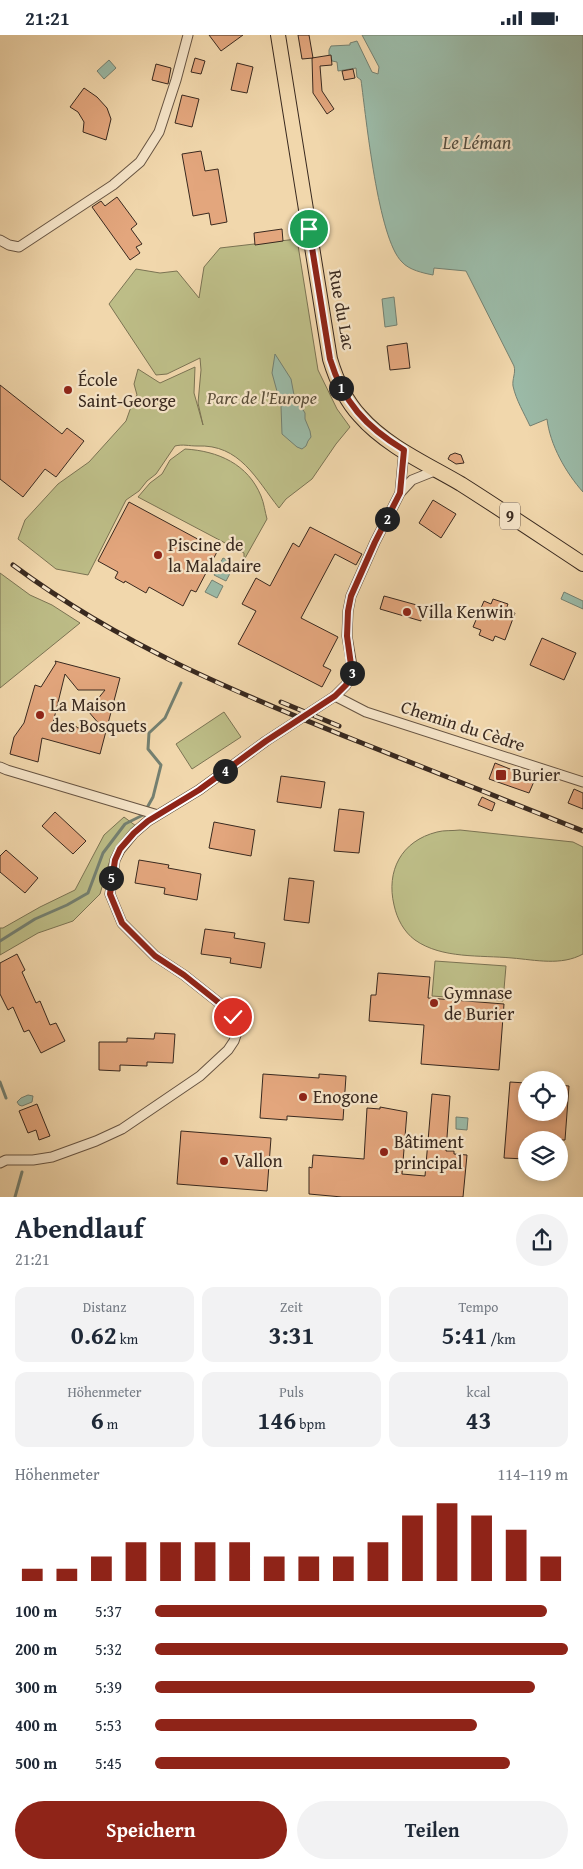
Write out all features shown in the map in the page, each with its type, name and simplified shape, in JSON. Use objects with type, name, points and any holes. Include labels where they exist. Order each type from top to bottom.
[{"type":"main road","name":"Rue du Lac","points":[[278,35],[330,359],[348,401],[360,417],[375,431],[404,450]]},
{"type":"main road","name":"9","points":[[404,450],[583,564]]},
{"type":"street","points":[[0,240],[9,245],[19,247],[113,185],[140,162],[159,132],[188,35]]},
{"type":"street","points":[[400,493],[404,450]]},
{"type":"street","points":[[0,1163],[6,1160],[33,1160],[52,1157],[122,1129],[160,1105],[204,1073],[228,1050],[234,1041],[237,1024],[233,1017],[184,975],[155,956],[122,923],[114,908],[110,894],[115,860],[120,849],[154,813],[199,790],[266,741],[335,696],[346,685],[352,672],[347,636],[351,596],[375,542],[400,493],[412,480],[437,470]]},
{"type":"street","name":"Chemin du Cèdre","points":[[335,696],[366,712],[583,782]]},
{"type":"street","points":[[0,767],[154,813]]},
{"type":"green space","name":"Parc de l'Europe","points":[[297,239],[318,370],[337,409],[350,427],[312,479],[286,499],[279,508],[246,465],[236,457],[212,447],[175,446],[156,474],[139,491],[126,500],[88,575],[56,569],[18,539],[25,520],[58,484],[89,462],[126,421],[137,395],[134,384],[138,369],[160,383],[195,367],[194,393],[203,425],[198,403],[201,370],[200,358],[167,374],[156,375],[109,304],[136,269],[160,273],[177,271],[199,298],[204,267],[220,248]]},
{"type":"green space","points":[[185,449],[209,453],[230,461],[248,475],[255,485],[262,499],[267,519],[244,560],[244,553],[138,497],[150,483],[162,474],[170,460]]},
{"type":"green space","points":[[0,573],[30,595],[52,605],[80,623],[0,688]]},
{"type":"green space","points":[[224,712],[241,737],[192,769],[176,744]]},
{"type":"green space","points":[[124,817],[136,826],[120,844],[109,863],[100,894],[73,921],[38,933],[0,955],[0,928],[75,890],[104,835]]},
{"type":"green space","points":[[460,830],[573,842],[583,847],[583,954],[575,958],[557,961],[462,955],[437,950],[411,937],[397,915],[392,892],[392,881],[399,859],[405,850],[424,836],[440,831]]},
{"type":"green space","points":[[435,961],[506,966],[503,1001],[432,996]]},
{"type":"water","name":"Le Léman","points":[[362,35],[583,35],[583,492],[555,449],[547,419],[530,426],[514,391],[514,366],[466,271],[434,268],[433,275],[421,272],[405,265],[394,249],[386,229],[374,176],[361,80],[357,77],[356,68],[338,71],[337,62],[332,61],[331,56],[329,56],[331,46],[350,45],[350,43],[357,41],[372,72],[378,74],[379,67]]},
{"type":"water","points":[[109,60],[116,68],[104,79],[97,71]]},
{"type":"water","points":[[394,297],[397,325],[385,327],[382,299]]},
{"type":"water","points":[[275,354],[291,379],[294,395],[305,413],[311,437],[302,449],[282,434],[281,406],[272,373]]},
{"type":"water","points":[[223,558],[235,564],[226,581],[214,575]]},
{"type":"water","points":[[212,580],[223,586],[217,598],[205,592]]},
{"type":"water","points":[[564,592],[583,601],[583,609],[561,599]]},
{"type":"water","points":[[28,1095],[33,1096],[32,1102],[22,1106],[19,1105],[17,1102]]},
{"type":"water","points":[[456,1117],[468,1118],[467,1130],[456,1129]]},
{"type":"building","points":[[209,35],[243,35],[221,51]]},
{"type":"building","points":[[298,35],[309,35],[313,58],[302,59]]},
{"type":"building","points":[[331,55],[332,65],[320,66],[322,91],[334,109],[327,114],[313,93],[312,58]]},
{"type":"building","points":[[195,58],[205,61],[201,74],[191,72]]},
{"type":"building","points":[[237,63],[253,67],[247,93],[231,90]]},
{"type":"building","points":[[156,64],[171,68],[168,84],[152,80]]},
{"type":"building","points":[[353,69],[355,78],[344,80],[342,71]]},
{"type":"building","points":[[84,88],[97,97],[107,108],[111,119],[106,140],[83,132],[84,122],[78,112],[70,107]]},
{"type":"building","points":[[182,95],[199,99],[192,127],[175,123]]},
{"type":"building","points":[[201,151],[205,171],[218,169],[227,222],[211,225],[209,213],[193,216],[182,154]]},
{"type":"building","points":[[117,197],[137,224],[131,229],[142,244],[136,247],[140,253],[130,260],[92,207],[101,201],[105,206]]},
{"type":"building","points":[[282,229],[283,241],[255,245],[254,233]]},
{"type":"building","points":[[407,343],[410,368],[390,370],[387,346]]},
{"type":"building","points":[[0,385],[62,434],[67,428],[84,441],[56,477],[45,469],[23,497],[0,479]]},
{"type":"building","points":[[455,453],[461,455],[464,463],[456,464],[448,459],[450,455]]},
{"type":"building","points":[[433,500],[456,514],[441,538],[419,523]]},
{"type":"building","name":"Piscine de la Maladaire","points":[[129,502],[218,550],[196,592],[191,590],[183,606],[149,587],[146,593],[125,581],[124,583],[115,578],[118,572],[98,561]]},
{"type":"building","points":[[310,527],[362,554],[356,565],[335,554],[301,618],[338,637],[323,666],[331,670],[322,687],[238,644],[256,611],[242,604],[256,578],[270,586],[293,543],[299,547]]},
{"type":"building","name":"Villa Kenwin","points":[[384,596],[424,607],[421,621],[380,609]]},
{"type":"building","points":[[493,599],[508,604],[506,609],[515,613],[505,640],[495,636],[493,641],[479,635],[481,630],[473,627],[484,601],[491,604]]},
{"type":"building","points":[[542,638],[576,653],[564,680],[530,665]]},
{"type":"building","name":"La Maison des Bosquets","points":[[55,661],[120,678],[100,754],[42,738],[38,762],[10,754],[14,737],[24,723],[35,685],[41,687],[56,663]],"holes":[[[65,674],[78,690],[105,690],[88,711],[100,725],[78,728],[70,722],[51,731]]]},
{"type":"building","points":[[495,763],[535,779],[529,793],[489,779]]},
{"type":"building","points":[[281,776],[325,782],[321,808],[277,802]]},
{"type":"building","points":[[574,789],[583,793],[583,809],[568,803]]},
{"type":"building","points":[[482,797],[495,803],[492,811],[478,805]]},
{"type":"building","points":[[339,809],[364,812],[359,853],[334,851]]},
{"type":"building","points":[[55,812],[86,841],[73,854],[42,826]]},
{"type":"building","points":[[214,822],[255,830],[251,856],[209,848]]},
{"type":"building","points":[[6,850],[38,878],[25,893],[0,872],[0,856]]},
{"type":"building","points":[[139,860],[169,865],[168,868],[201,874],[197,900],[164,894],[165,888],[135,883]]},
{"type":"building","points":[[289,878],[314,881],[309,923],[284,920]]},
{"type":"building","points":[[205,929],[235,933],[234,938],[265,943],[261,968],[230,963],[231,958],[201,954]]},
{"type":"building","points":[[17,954],[25,970],[22,972],[36,1003],[40,1001],[50,1025],[56,1023],[65,1041],[41,1053],[29,1030],[24,1032],[13,1007],[8,1010],[0,994],[0,963]]},
{"type":"building","points":[[378,973],[430,977],[428,998],[504,1004],[499,1070],[421,1064],[424,1025],[369,1021],[371,995],[376,995]]},
{"type":"building","points":[[155,1033],[175,1034],[173,1063],[147,1062],[147,1066],[120,1065],[120,1071],[99,1070],[99,1042],[127,1042],[127,1038],[154,1039]]},
{"type":"building","name":"Enogone","points":[[263,1074],[319,1078],[319,1074],[346,1076],[343,1120],[287,1116],[287,1120],[260,1118]]},
{"type":"building","points":[[510,1082],[518,1082],[518,1121],[566,1121],[566,1131],[518,1131],[518,1159],[504,1158]]},
{"type":"building","name":"Bâtiment principal","points":[[432,1094],[450,1096],[446,1151],[467,1155],[463,1197],[342,1197],[309,1194],[309,1167],[312,1168],[313,1155],[364,1159],[367,1108],[380,1109],[380,1107],[407,1112],[402,1174],[425,1176]]},
{"type":"building","points":[[37,1104],[50,1136],[39,1140],[36,1130],[28,1133],[19,1111]]},
{"type":"building","name":"Vallon","points":[[181,1131],[271,1138],[267,1191],[177,1184]]},
{"type":"waterway","points":[[0,941],[35,919],[67,905],[88,893],[103,853],[125,824],[143,815],[153,797],[161,765],[148,749],[149,733],[165,718],[181,683]]},
{"type":"waterway","points":[[0,1082],[6,1098]]},
{"type":"waterway","points":[[15,1197],[22,1172]]},
{"type":"railway","points":[[13,565],[54,594],[96,620],[182,666],[316,724],[583,831]]},
{"type":"railway","points":[[281,702],[339,726]]},
{"type":"place","name":"École Saint-George","points":[[68,390]]},
{"type":"place","name":"Piscine de la Maladaire","points":[[158,555]]},
{"type":"place","name":"Villa Kenwin","points":[[407,612]]},
{"type":"place","name":"La Maison des Bosquets","points":[[40,715]]},
{"type":"place","name":"Burier","points":[[501,775]]},
{"type":"place","name":"Gymnase de Burier","points":[[434,1003]]},
{"type":"place","name":"Enogone","points":[[303,1097]]},
{"type":"place","name":"Bâtiment principal","points":[[384,1152]]},
{"type":"place","name":"Vallon","points":[[224,1161]]},
{"type":"route","points":[[233,1017],[223,1006],[184,975],[155,956],[122,923],[114,908],[110,894],[112,869],[120,849],[148,821],[199,790],[266,741],[335,696],[346,685],[352,672],[347,636],[351,596],[375,542],[400,493],[404,450],[375,431],[360,417],[348,401],[335,373],[330,359],[309,229]]}]
